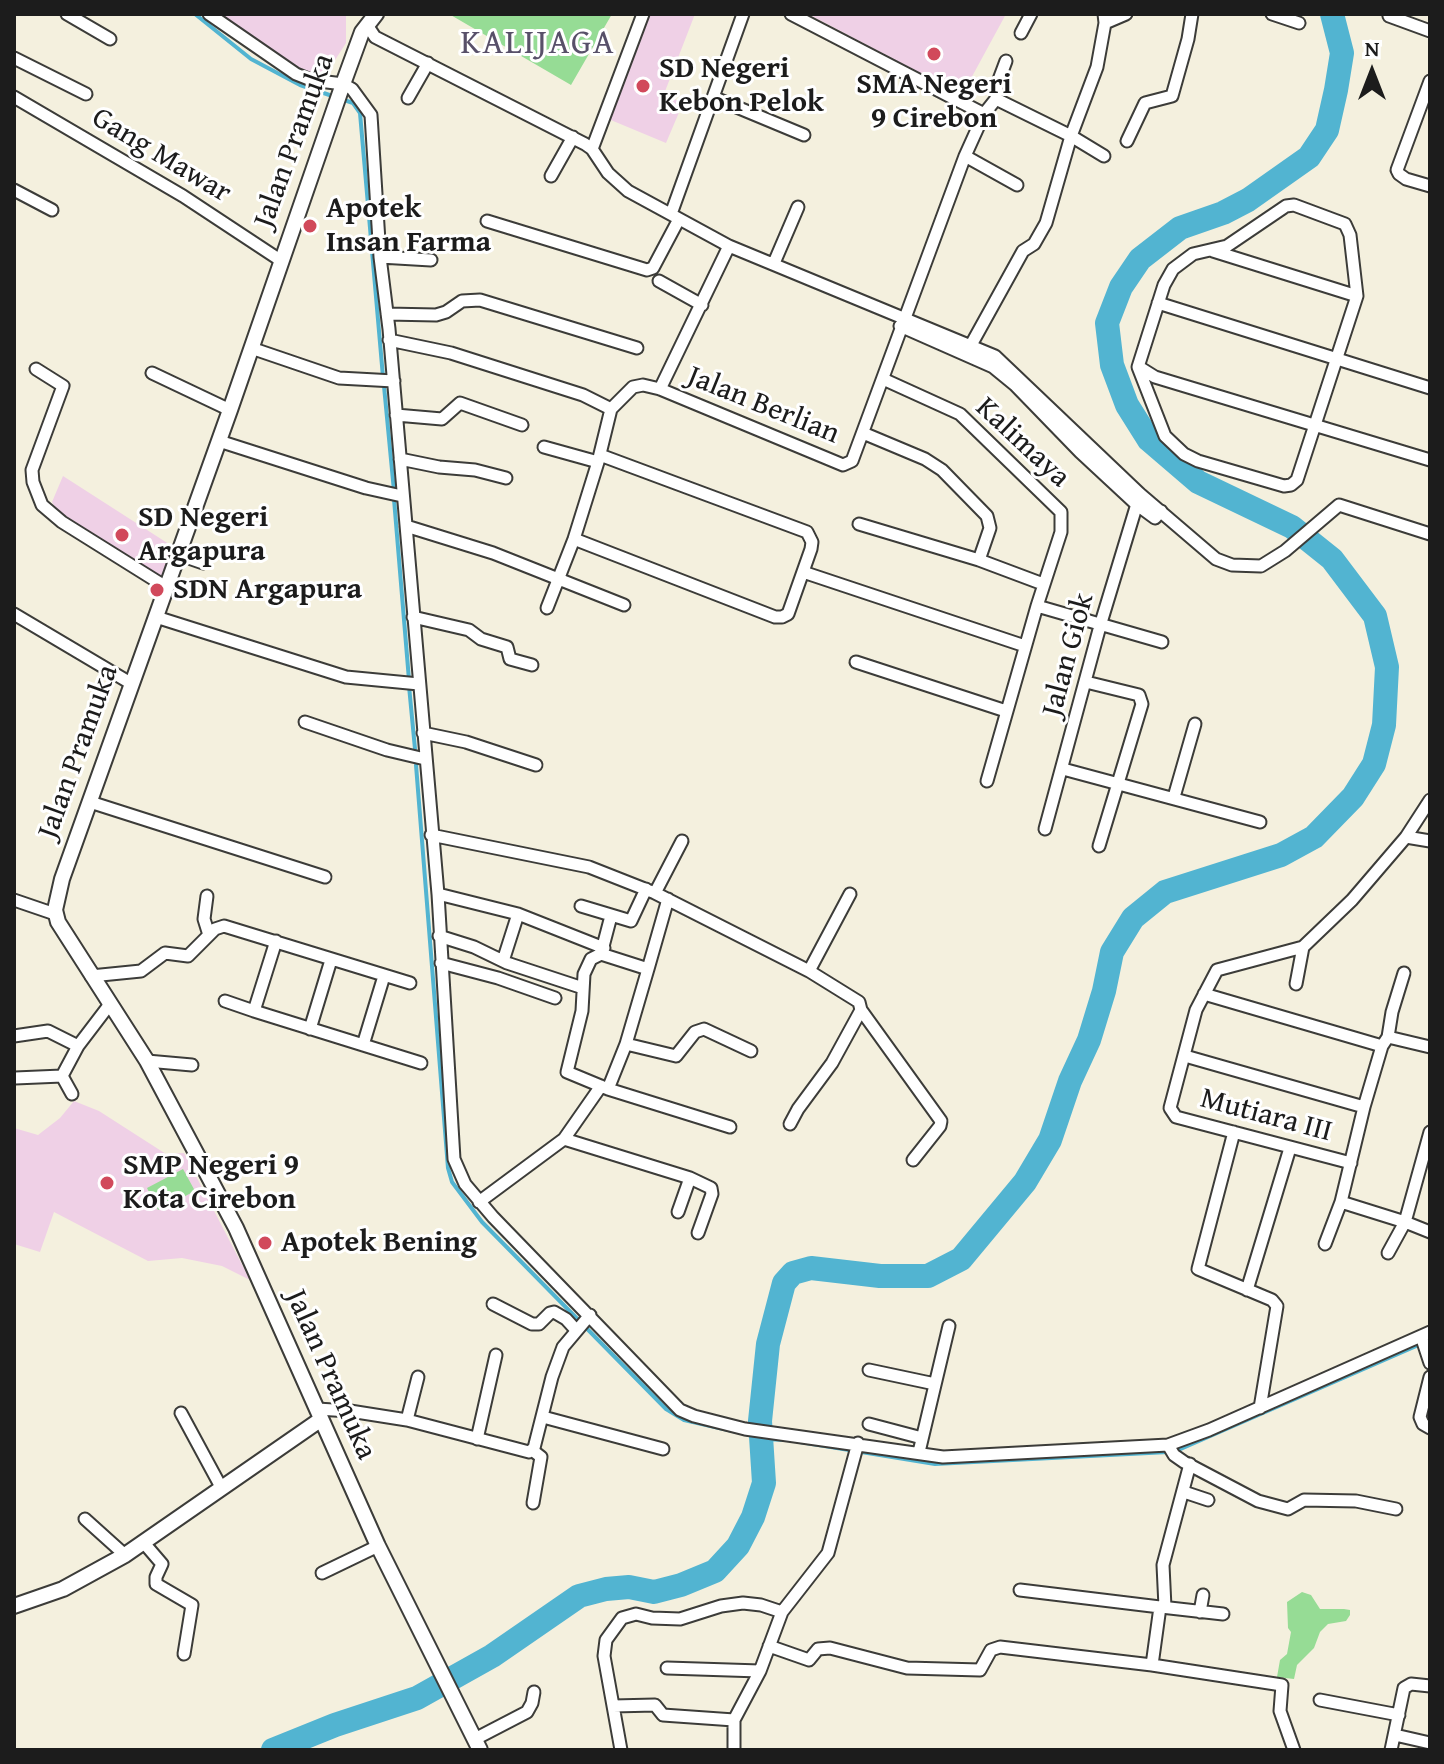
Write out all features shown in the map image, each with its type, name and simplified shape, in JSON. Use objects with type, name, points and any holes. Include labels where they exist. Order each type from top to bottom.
[{"type":"street","points":[[67,14],[110,39]]},
{"type":"street","points":[[209,14],[296,74],[340,93],[356,91],[371,115],[380,257],[394,381],[438,894],[454,1159],[460,1177],[479,1202],[583,1322],[680,1410],[694,1416],[745,1429],[857,1449],[919,1452],[943,1457],[1168,1445],[1424,1338],[1430,1363]]},
{"type":"street","points":[[592,149],[643,14]]},
{"type":"street","points":[[487,221],[647,270],[653,268],[675,217],[743,14]]},
{"type":"street","points":[[791,14],[984,114]]},
{"type":"street","points":[[1021,33],[1031,14]]},
{"type":"street","points":[[968,350],[1023,251],[1034,244],[1046,223],[1071,136],[1097,67],[1104,19],[1126,14]]},
{"type":"street","points":[[1127,141],[1145,103],[1172,96],[1192,14]]},
{"type":"street","points":[[1272,14],[1299,23]]},
{"type":"street","points":[[1390,14],[1430,31]]},
{"type":"street","points":[[368,18],[372,35],[573,137],[592,149],[617,182],[675,217],[729,246],[968,350],[995,356],[1036,402],[1138,499],[1161,511],[1216,559],[1232,565],[1261,566],[1285,551],[1333,509],[1342,505],[1430,534]]},
{"type":"street","name":"Jalan Pramuka","points":[[368,18],[62,879],[55,914],[147,1061],[236,1228],[378,1546],[477,1745]]},
{"type":"street","points":[[14,58],[86,94]]},
{"type":"street","points":[[979,560],[990,528],[987,516],[942,470],[925,459],[863,433],[965,156],[984,114],[996,99],[997,85],[1006,61]]},
{"type":"street","points":[[408,98],[428,63]]},
{"type":"street","points":[[1430,81],[1397,170],[1406,179],[1430,186]]},
{"type":"street","name":"Gang Mawar","points":[[14,97],[183,196],[280,260]]},
{"type":"street","points":[[715,98],[804,135]]},
{"type":"street","points":[[996,99],[1104,156]]},
{"type":"street","points":[[551,176],[573,137]]},
{"type":"street","points":[[965,156],[1017,185]]},
{"type":"street","points":[[14,190],[52,210]]},
{"type":"street","points":[[1294,205],[1345,224],[1350,235],[1357,296],[1297,480],[1291,485],[1284,486],[1198,461],[1184,454],[1165,436],[1138,367],[1164,285],[1173,269],[1193,254],[1208,250],[1227,246],[1286,206],[1294,205]]},
{"type":"street","points":[[774,263],[798,207]]},
{"type":"street","points":[[547,608],[574,539],[611,409],[633,387],[643,385],[660,389],[729,246]]},
{"type":"street","points":[[1208,250],[1249,260],[1357,296]]},
{"type":"street","points":[[380,257],[431,260]]},
{"type":"street","points":[[659,281],[702,305]]},
{"type":"street","points":[[387,314],[441,315],[462,301],[480,300],[637,348]]},
{"type":"street","points":[[1158,303],[1430,388]]},
{"type":"street","points":[[389,340],[465,358],[583,395],[611,409]]},
{"type":"street","points":[[251,348],[339,378],[394,381]]},
{"type":"street","points":[[1138,367],[1155,377],[1430,460]]},
{"type":"street","points":[[36,369],[63,386],[32,470],[42,505],[62,522],[166,587]]},
{"type":"street","points":[[152,373],[230,410]]},
{"type":"street","name":"Kalimaya","points":[[883,379],[960,414],[1061,512],[1061,532],[1043,584]]},
{"type":"street","name":"Jalan Berlian","points":[[660,389],[828,459],[848,464],[863,433]]},
{"type":"street","points":[[396,415],[442,419],[460,403],[522,425]]},
{"type":"street","points":[[219,441],[366,488],[402,496]]},
{"type":"street","points":[[544,447],[599,459],[807,532],[812,542],[788,614],[775,617],[574,539]]},
{"type":"street","points":[[400,459],[475,470],[506,478]]},
{"type":"street","name":"Jalan Giok","points":[[1045,829],[1138,499]]},
{"type":"street","points":[[859,524],[979,560],[1043,584],[987,781]]},
{"type":"street","points":[[406,526],[442,535],[558,577],[624,605]]},
{"type":"street","points":[[177,554],[203,563]]},
{"type":"street","points":[[803,572],[1025,646]]},
{"type":"street","points":[[1037,606],[1162,642]]},
{"type":"street","points":[[14,614],[132,684]]},
{"type":"street","points":[[156,617],[346,677],[419,684]]},
{"type":"street","points":[[413,617],[469,630],[481,639],[507,647],[510,659],[532,665]]},
{"type":"street","points":[[856,662],[1006,711]]},
{"type":"street","points":[[1086,682],[1139,695],[1142,702],[1099,846]]},
{"type":"street","points":[[305,722],[387,750],[425,759]]},
{"type":"street","points":[[1174,797],[1195,724]]},
{"type":"street","points":[[423,733],[466,742],[536,765]]},
{"type":"street","points":[[1063,769],[1260,822]]},
{"type":"street","points":[[1364,1107],[1185,1056],[1196,1010],[1219,968],[1303,947],[1352,900],[1406,837],[1430,800]]},
{"type":"street","points":[[90,802],[325,877]]},
{"type":"street","points":[[431,835],[589,867],[651,891],[809,971],[859,1002],[861,1010],[941,1121],[913,1160]]},
{"type":"street","points":[[1406,837],[1430,841]]},
{"type":"street","points":[[581,906],[631,921],[682,841]]},
{"type":"street","points":[[438,894],[518,914],[648,969]]},
{"type":"street","points":[[809,971],[850,894]]},
{"type":"street","points":[[207,896],[204,919],[209,935]]},
{"type":"street","points":[[479,1202],[564,1139],[604,1088],[626,1044],[668,899]]},
{"type":"street","points":[[14,900],[55,914]]},
{"type":"street","points":[[503,961],[518,914]]},
{"type":"street","points":[[611,916],[602,951],[589,962],[582,1011],[567,1072],[604,1088],[730,1127]]},
{"type":"street","points":[[91,976],[141,971],[165,953],[188,956],[219,926],[224,926],[410,983]]},
{"type":"street","points":[[439,936],[583,988]]},
{"type":"street","points":[[254,1011],[276,941]]},
{"type":"street","points":[[1296,984],[1303,947]]},
{"type":"street","points":[[310,1029],[331,960]]},
{"type":"street","points":[[441,963],[555,998]]},
{"type":"street","points":[[1325,1244],[1341,1202],[1364,1107],[1404,973]]},
{"type":"street","points":[[363,1045],[384,976]]},
{"type":"street","points":[[1204,994],[1385,1042],[1430,1047]]},
{"type":"street","points":[[225,1001],[421,1063]]},
{"type":"street","points":[[62,1076],[78,1046],[110,1004]]},
{"type":"street","points":[[790,1124],[832,1063],[861,1010]]},
{"type":"street","points":[[626,1044],[676,1056],[695,1032],[704,1029],[751,1051]]},
{"type":"street","points":[[14,1036],[48,1031],[78,1046]]},
{"type":"street","name":"Mutiara III","points":[[1185,1056],[1170,1112],[1176,1117],[1351,1163]]},
{"type":"street","points":[[147,1061],[192,1065]]},
{"type":"street","points":[[15,1078],[62,1076]]},
{"type":"street","points":[[62,1076],[72,1094]]},
{"type":"street","points":[[1234,1132],[1198,1269],[1272,1300],[1278,1311],[1260,1408]]},
{"type":"street","points":[[1388,1253],[1405,1222],[1430,1132]]},
{"type":"street","points":[[564,1139],[690,1178],[712,1191],[698,1233]]},
{"type":"street","points":[[1247,1290],[1290,1148]]},
{"type":"street","points":[[678,1212],[690,1178]]},
{"type":"street","points":[[1341,1202],[1430,1232]]},
{"type":"street","points":[[493,1304],[532,1324],[539,1324],[554,1312],[566,1319],[583,1322]]},
{"type":"street","points":[[532,1450],[557,1362],[568,1340],[583,1322]]},
{"type":"street","points":[[919,1452],[949,1326]]},
{"type":"street","points":[[477,1439],[496,1355]]},
{"type":"street","points":[[869,1370],[935,1384]]},
{"type":"street","points":[[407,1420],[418,1377]]},
{"type":"street","points":[[1430,1377],[1420,1417],[1423,1424],[1430,1428]]},
{"type":"street","points":[[14,1606],[63,1589],[144,1543],[318,1414],[350,1411],[407,1420],[525,1452],[532,1450],[541,1457],[533,1503]]},
{"type":"street","points":[[181,1413],[221,1487]]},
{"type":"street","points":[[543,1417],[663,1449]]},
{"type":"street","points":[[869,1424],[922,1438]]},
{"type":"street","points":[[1168,1445],[1174,1455],[1258,1501],[1288,1509],[1304,1500],[1356,1501],[1396,1509]]},
{"type":"street","points":[[736,1749],[734,1720],[760,1671],[782,1612],[828,1553],[857,1449]]},
{"type":"street","points":[[1152,1665],[1163,1607],[1163,1565],[1190,1464]]},
{"type":"street","points":[[1184,1492],[1208,1500]]},
{"type":"street","points":[[85,1519],[125,1555]]},
{"type":"street","points":[[144,1543],[162,1564],[156,1584],[192,1605],[184,1654]]},
{"type":"street","points":[[322,1573],[378,1546]]},
{"type":"street","points":[[1020,1590],[1223,1614]]},
{"type":"street","points":[[1200,1612],[1203,1595]]},
{"type":"street","points":[[621,1750],[604,1646],[622,1618],[636,1614],[680,1619],[721,1606],[743,1603],[782,1612]]},
{"type":"street","points":[[769,1646],[809,1660],[818,1649],[830,1648],[907,1668],[980,1670],[991,1650],[1000,1647],[1152,1665],[1282,1685],[1280,1711],[1294,1750]]},
{"type":"street","points":[[667,1668],[760,1671]]},
{"type":"street","points":[[1391,1750],[1407,1685],[1430,1686]]},
{"type":"street","points":[[477,1745],[527,1712],[534,1692]]},
{"type":"street","points":[[1320,1700],[1399,1715]]},
{"type":"street","points":[[613,1706],[655,1705],[663,1715],[734,1720]]},
{"type":"street","points":[[1395,1735],[1430,1743]]},
{"type":"shaded area","points":[[220,14],[346,14],[346,43],[326,74],[304,72],[260,46]]},
{"type":"shaded area","name":"SD Negeri Kebon Pelok","points":[[648,14],[695,14],[664,94],[683,103],[666,143],[606,118]]},
{"type":"shaded area","name":"SMA Negeri 9 Cirebon","points":[[808,14],[1006,14],[962,95]]},
{"type":"shaded area","name":"SD Negeri Argapura","points":[[63,476],[172,546],[160,580],[60,516],[52,502]]},
{"type":"shaded area","name":"SMP Negeri 9 Kota Cirebon","points":[[74,1101],[99,1111],[166,1154],[184,1153],[250,1280],[222,1266],[182,1258],[148,1261],[54,1212],[40,1252],[14,1244],[14,1128],[38,1135],[60,1118]]},
{"type":"green space","points":[[449,14],[612,14],[571,85]]},
{"type":"green space","points":[[183,1169],[195,1191],[158,1210],[147,1188]]},
{"type":"green space","points":[[1302,1592],[1311,1595],[1320,1609],[1350,1610],[1350,1615],[1346,1621],[1328,1624],[1320,1632],[1314,1648],[1297,1665],[1294,1679],[1277,1677],[1280,1660],[1287,1654],[1291,1632],[1288,1628],[1287,1602]]},
{"type":"waterway","points":[[195,14],[251,59],[300,85],[353,103],[360,113],[383,377]]},
{"type":"waterway","points":[[273,1750],[335,1725],[417,1698],[492,1656],[579,1596],[629,1587],[654,1592],[715,1571],[738,1546],[753,1517],[764,1483],[760,1421],[768,1344],[784,1283],[793,1273],[811,1268],[880,1276],[928,1276],[961,1259],[1025,1182],[1050,1140],[1070,1081],[1089,1040],[1112,952],[1133,918],[1165,892],[1281,855],[1314,837],[1353,797],[1374,764],[1384,725],[1387,667],[1375,616],[1332,559],[1292,527],[1198,482],[1149,440],[1127,405],[1112,365],[1107,323],[1121,287],[1140,259],[1180,228],[1223,213],[1248,200],[1309,157],[1327,130],[1342,53],[1332,14]]},
{"type":"waterway","points":[[384,386],[394,491]]},
{"type":"waterway","points":[[394,499],[409,680]]},
{"type":"waterway","points":[[409,686],[415,749]]},
{"type":"waterway","points":[[416,765],[448,1168],[452,1182],[482,1222],[666,1409],[684,1420],[737,1432]]},
{"type":"waterway","points":[[1176,1451],[1430,1340]]},
{"type":"waterway","points":[[746,1434],[761,1439],[788,1440]]},
{"type":"waterway","points":[[800,1442],[935,1464],[1168,1452]]},
{"type":"place","name":"SMA Negeri 9 Cirebon","points":[[934,54]]},
{"type":"place","name":"SD Negeri Kebon Pelok","points":[[643,86]]},
{"type":"place","name":"Apotek Insan Farma","points":[[310,226]]},
{"type":"place","name":"SD Negeri Argapura","points":[[122,535]]},
{"type":"place","name":"SDN Argapura","points":[[157,590]]},
{"type":"place","name":"SMP Negeri 9 Kota Cirebon","points":[[107,1183]]},
{"type":"place","name":"Apotek Bening","points":[[265,1243]]},
{"type":"district","name":"KALIJAGA","points":[[538,44]]}]
